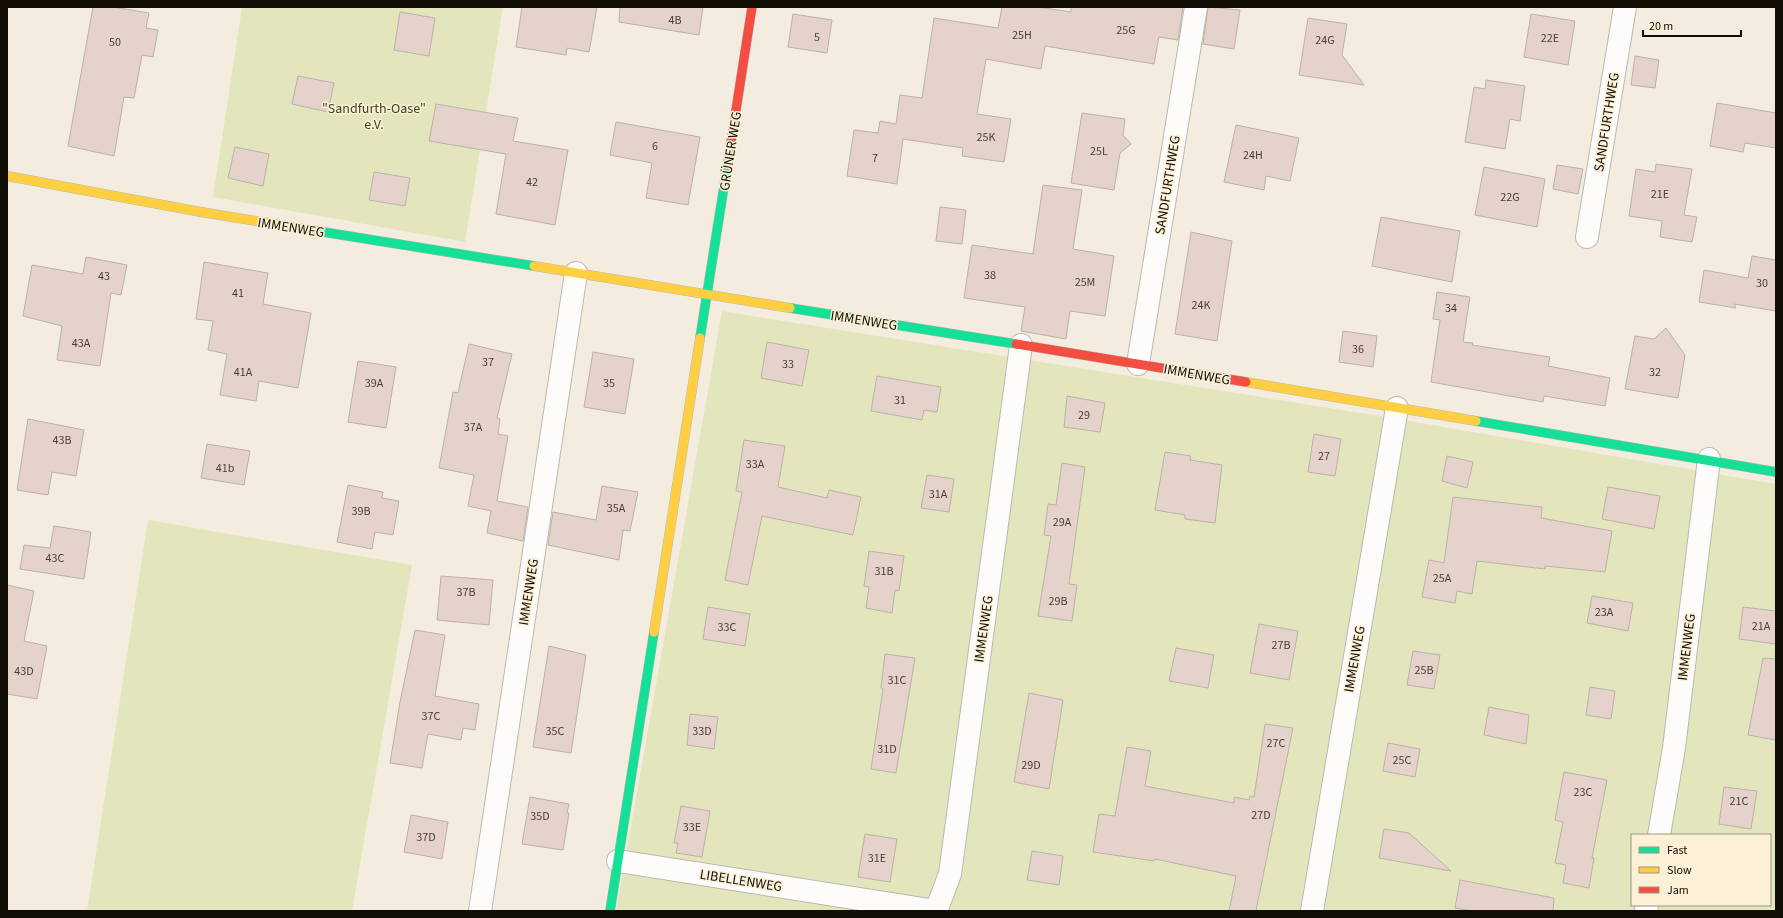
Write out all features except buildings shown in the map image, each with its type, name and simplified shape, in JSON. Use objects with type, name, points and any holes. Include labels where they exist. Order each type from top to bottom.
[{"type":"street","name":"GRÜNER WEG","points":[[707,294],[752,7]]},
{"type":"street","name":"SANDFURTHWEG","points":[[1138,364],[1196,7]]},
{"type":"street","name":"SANDFURTHWEG","points":[[1587,237],[1625,7]]},
{"type":"street","name":"IMMENWEG","points":[[7,176],[208,214],[1138,364],[1558,436],[1709,459],[1776,472]]},
{"type":"street","name":"IMMENWEG","points":[[480,911],[576,273]]},
{"type":"street","points":[[610,911],[707,294]]},
{"type":"street","name":"IMMENWEG","points":[[936,911],[950,874],[1021,345]]},
{"type":"street","name":"IMMENWEG","points":[[1312,911],[1397,408]]},
{"type":"street","name":"IMMENWEG","points":[[1659,834],[1674,748],[1709,459]]},
{"type":"street","name":"LIBELLENWEG","points":[[618,861],[914,909],[936,911]]},
{"type":"green space","name":"\"Sandfurth-Oase\" e.V.","points":[[242,7],[503,7],[465,242],[213,197]]},
{"type":"green space","points":[[722,311],[1386,417],[1776,484],[1776,911],[616,911]]},
{"type":"green space","points":[[148,520],[412,565],[352,911],[87,911]]},
{"type":"traffic: fast","points":[[700,338],[729,155]]},
{"type":"traffic: fast","points":[[311,230],[534,266]]},
{"type":"traffic: fast","points":[[790,308],[1016,344]]},
{"type":"traffic: fast","points":[[1476,421],[1776,472]]},
{"type":"traffic: fast","points":[[610,911],[654,632]]},
{"type":"traffic: slow","points":[[7,176],[201,212],[311,230]]},
{"type":"traffic: slow","points":[[534,266],[790,308]]},
{"type":"traffic: slow","points":[[654,632],[700,338]]},
{"type":"traffic: slow","points":[[1246,382],[1476,421]]},
{"type":"traffic: jam","points":[[729,155],[752,7]]},
{"type":"traffic: jam","points":[[1016,344],[1246,382]]}]
